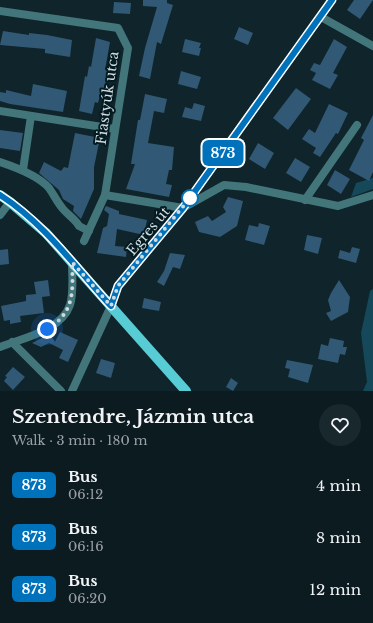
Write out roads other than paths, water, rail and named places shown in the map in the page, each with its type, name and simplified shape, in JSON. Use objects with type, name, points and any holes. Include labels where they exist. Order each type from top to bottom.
[{"type":"main road","points":[[0,195],[46,233],[186,391]]},
{"type":"street","name":"Egres út","points":[[72,391],[111,306],[118,286],[183,208],[332,0]]},
{"type":"street","name":"Fiastyúk utca","points":[[0,11],[118,28],[128,48],[105,195],[84,240]]},
{"type":"street","points":[[321,17],[373,46]]},
{"type":"street","points":[[0,111],[115,129]]},
{"type":"street","points":[[23,170],[31,116]]},
{"type":"street","points":[[305,200],[357,125]]},
{"type":"street","points":[[0,162],[23,170],[48,187],[56,201],[69,216],[75,219],[79,226],[89,231]]},
{"type":"street","points":[[105,195],[183,208],[224,185],[246,187],[338,206],[373,195]]},
{"type":"street","points":[[0,215],[10,202]]},
{"type":"street","points":[[0,347],[47,329],[59,322],[70,306],[73,290],[72,262]]},
{"type":"street","points":[[12,342],[60,391]]}]
